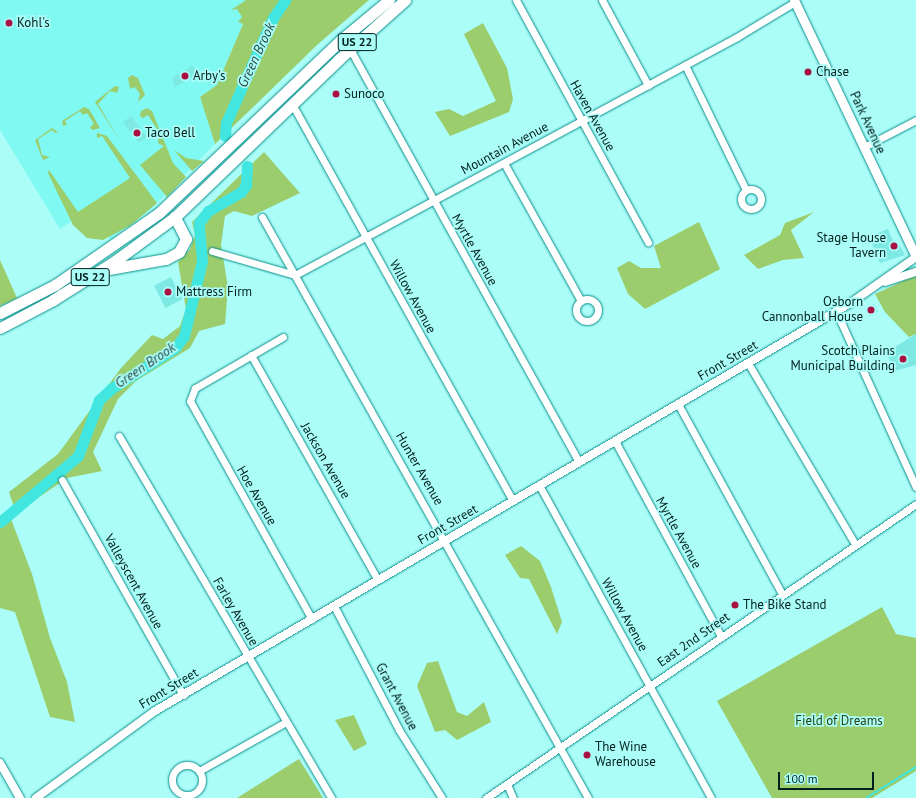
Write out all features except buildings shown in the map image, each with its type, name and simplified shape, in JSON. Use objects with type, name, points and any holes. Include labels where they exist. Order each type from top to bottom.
[{"type":"highway","name":"US 22","points":[[0,313],[53,286],[123,241],[167,207],[342,39],[389,0]]},
{"type":"highway","name":"US 22","points":[[0,328],[99,271],[175,217],[350,49],[405,0]]},
{"type":"highway","points":[[99,271],[136,262],[166,259],[179,252],[186,239],[175,217]]},
{"type":"main road","name":"Park Avenue","points":[[796,1],[916,257]]},
{"type":"street","name":"Haven Avenue","points":[[516,0],[581,122],[648,242]]},
{"type":"street","points":[[602,0],[648,86]]},
{"type":"street","name":"Mountain Avenue","points":[[295,275],[648,86],[796,1]]},
{"type":"street","name":"Myrtle Avenue","points":[[350,49],[432,202],[579,462]]},
{"type":"street","points":[[685,65],[746,190]]},
{"type":"street","name":"Willow Avenue","points":[[292,104],[365,238],[513,500]]},
{"type":"street","points":[[864,147],[916,120]]},
{"type":"street","points":[[504,163],[581,300]]},
{"type":"street","name":"Hunter Avenue","points":[[262,217],[446,540],[558,748],[588,798]]},
{"type":"street","points":[[212,251],[295,275]]},
{"type":"street","name":"Front Street","points":[[36,798],[131,726],[836,311],[880,283],[916,257]]},
{"type":"street","name":"Front Street","points":[[880,283],[916,272]]},
{"type":"street","points":[[836,311],[916,486]]},
{"type":"street","points":[[251,355],[283,337]]},
{"type":"street","name":"Hoe Avenue","points":[[251,355],[200,385],[192,392],[191,406],[312,619]]},
{"type":"street","name":"Jackson Avenue","points":[[251,355],[378,580]]},
{"type":"street","points":[[748,363],[855,544]]},
{"type":"street","points":[[678,404],[782,594]]},
{"type":"street","name":"Farley Avenue","points":[[119,436],[247,657],[331,798]]},
{"type":"street","name":"Myrtle Avenue","points":[[615,441],[721,636]]},
{"type":"street","name":"Valleyscent Avenue","points":[[62,480],[183,695]]},
{"type":"street","name":"Willow Avenue","points":[[539,485],[711,798]]},
{"type":"street","name":"East 2nd Street","points":[[486,798],[855,544],[916,504]]},
{"type":"street","name":"Grant Avenue","points":[[334,606],[399,730],[442,798]]},
{"type":"street","points":[[199,772],[286,722]]},
{"type":"street","points":[[0,763],[20,798]]},
{"type":"street","points":[[188,765],[199,772],[202,781],[197,791],[188,795],[175,791],[172,777],[176,769],[188,765]]},
{"type":"street","points":[[507,784],[513,798]]},
{"type":"shaded area","points":[[0,0],[253,0],[217,85],[200,97],[215,144],[152,208],[110,239],[90,208],[60,229],[0,130]]},
{"type":"green space","points":[[246,0],[369,0],[317,45],[215,144],[200,97],[217,85],[243,24],[238,22],[242,17],[237,9],[231,10]]},
{"type":"green space","points":[[483,23],[507,68],[513,99],[509,112],[450,136],[435,112],[449,109],[463,116],[496,101],[464,34]]},
{"type":"green space","points":[[132,75],[138,78],[145,95],[138,102],[140,94],[135,87],[130,89],[128,78]]},
{"type":"green space","points":[[115,86],[119,87],[117,93],[110,91],[98,104],[120,141],[95,102]]},
{"type":"green space","points":[[84,107],[89,109],[100,128],[92,130],[90,127],[94,124],[87,113],[83,115],[80,111],[65,121],[67,125],[63,126],[62,121]]},
{"type":"green space","points":[[147,108],[152,111],[173,163],[186,177],[167,197],[140,165],[164,146],[158,143],[159,132],[148,115],[143,118],[140,116],[141,111]]},
{"type":"green space","points":[[52,128],[58,132],[55,133],[52,130],[38,139],[42,155],[50,157],[43,160],[35,140]]},
{"type":"green space","points":[[97,133],[107,136],[157,203],[131,225],[103,240],[87,238],[73,225],[48,173],[49,170],[78,212],[130,178],[102,136],[97,138]]},
{"type":"green space","points":[[174,150],[186,158],[204,161],[192,171]]},
{"type":"green space","points":[[264,152],[300,193],[252,216],[234,211],[225,216],[221,245],[228,287],[225,324],[199,331],[190,348],[136,381],[118,399],[93,452],[102,471],[67,478],[16,513],[9,492],[58,454],[121,368],[152,335],[163,339],[180,326],[186,309],[178,262],[190,249],[195,235],[192,222]]},
{"type":"green space","points":[[814,212],[791,230],[804,258],[783,260],[758,269],[744,255],[780,235],[785,223]]},
{"type":"green space","points":[[699,222],[720,269],[645,309],[628,294],[617,268],[629,261],[641,268],[661,268],[654,246]]},
{"type":"green space","points":[[0,260],[17,298],[0,306]]},
{"type":"green space","points":[[916,276],[916,334],[909,337],[885,312],[875,294]]},
{"type":"green space","points":[[11,519],[32,574],[50,638],[67,682],[75,722],[50,717],[15,612],[0,608],[0,528]]},
{"type":"green space","points":[[521,546],[540,561],[551,587],[562,622],[557,634],[529,579],[520,578],[505,555]]},
{"type":"green space","name":"Field of Dreams","points":[[882,607],[896,634],[916,638],[916,771],[872,798],[772,798],[717,701]]},
{"type":"green space","points":[[438,661],[457,712],[467,716],[484,702],[491,722],[457,740],[445,730],[435,732],[417,686],[427,663]]},
{"type":"green space","points":[[354,715],[367,744],[354,751],[335,720]]},
{"type":"green space","points":[[299,759],[323,798],[237,798]]},
{"type":"waterway","name":"Green Brook","points":[[225,136],[226,123],[240,91],[273,18],[285,0]]},
{"type":"waterway","name":"Green Brook","points":[[0,522],[78,456],[99,400],[112,388],[175,348],[184,336],[202,261],[199,223],[208,211],[241,192],[246,185],[247,166]]},
{"type":"waterway","points":[[866,798],[916,767]]},
{"type":"place","name":"Kohl's","points":[[9,23]]},
{"type":"place","name":"Chase","points":[[808,72]]},
{"type":"place","name":"Arby's","points":[[185,76]]},
{"type":"place","name":"Sunoco","points":[[336,94]]},
{"type":"place","name":"Taco Bell","points":[[137,133]]},
{"type":"place","name":"Stage House Tavern","points":[[894,246]]},
{"type":"place","name":"Mattress Firm","points":[[168,292]]},
{"type":"place","name":"Osborn Cannonball House","points":[[871,310]]},
{"type":"place","name":"Scotch Plains Municipal Building","points":[[903,359]]},
{"type":"place","name":"The Bike Stand","points":[[735,605]]},
{"type":"place","name":"The Wine Warehouse","points":[[587,755]]}]
